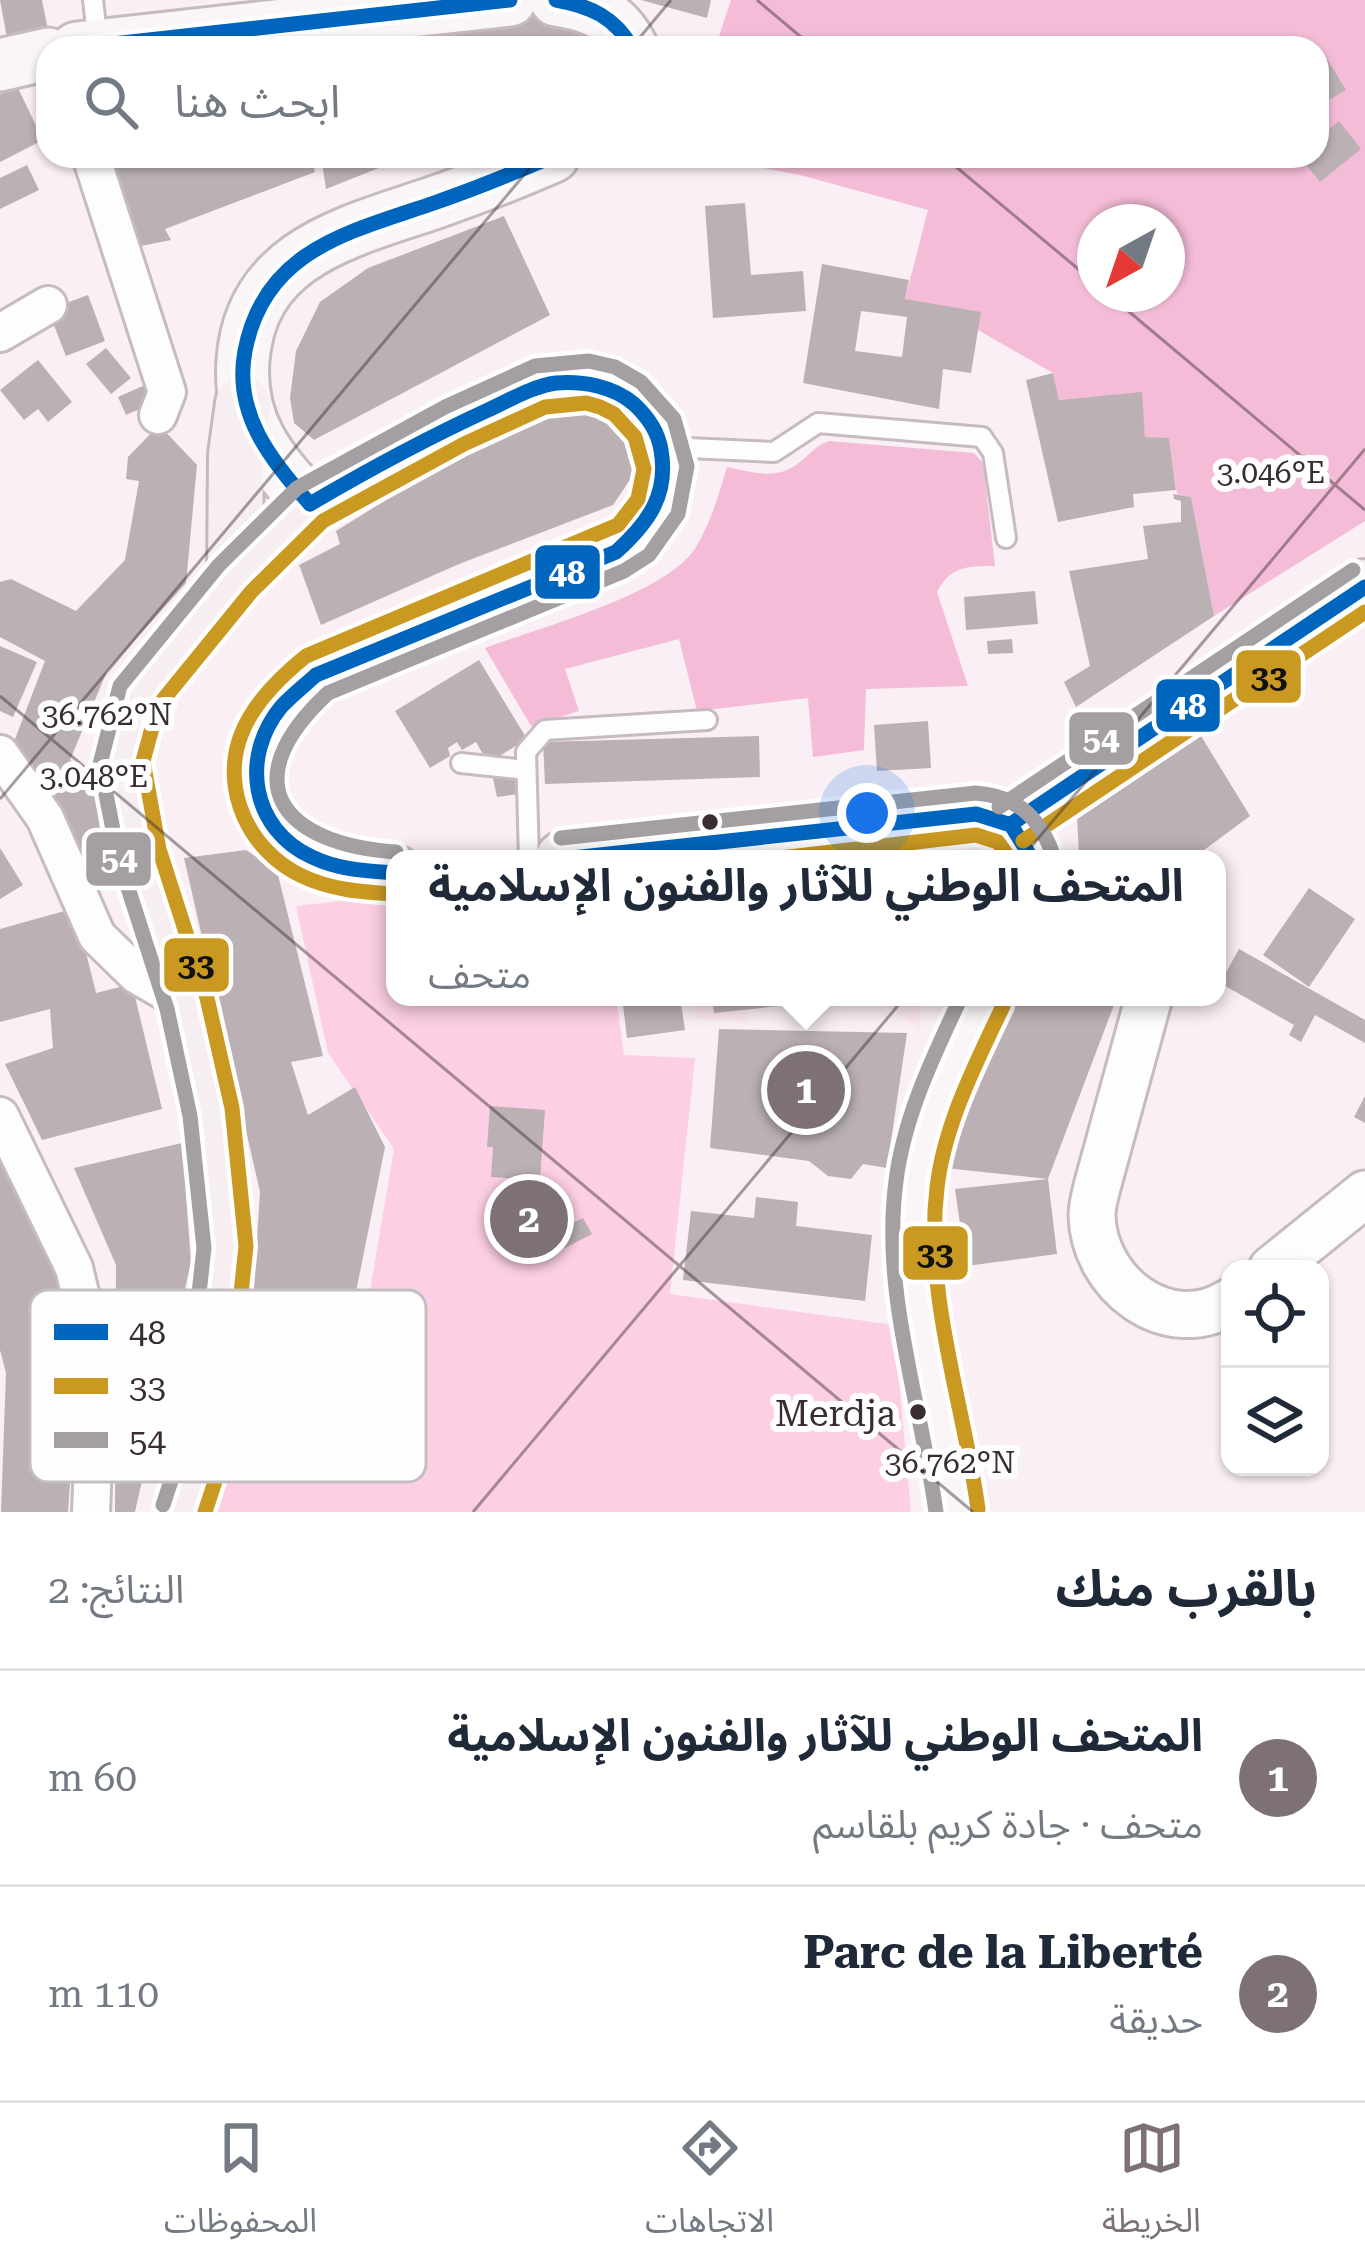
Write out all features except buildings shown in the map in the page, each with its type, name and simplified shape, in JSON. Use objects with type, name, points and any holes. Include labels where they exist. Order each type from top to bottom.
[{"type":"main road","points":[[89,31],[510,0]]},
{"type":"main road","points":[[556,0],[603,11],[626,36]]},
{"type":"main road","points":[[0,65],[36,57]]},
{"type":"main road","points":[[235,578],[244,335],[269,289],[308,250],[329,238],[523,168]]},
{"type":"main road","points":[[220,1290],[225,1248],[211,1113],[187,1004],[139,854],[121,760],[139,695],[235,578],[310,504],[455,425],[540,386],[588,382],[627,397],[642,411],[662,447],[666,468],[658,508],[633,541],[316,675],[275,713],[262,739],[253,778],[272,827],[301,855],[320,864],[386,872]]},
{"type":"main road","points":[[243,404],[277,466],[310,504]]},
{"type":"main road","points":[[670,850],[936,840],[980,813],[1022,842],[1365,587]]},
{"type":"main road","points":[[742,844],[784,850]]},
{"type":"main road","points":[[954,1006],[958,1051]]},
{"type":"main road","points":[[957,1512],[924,1335],[914,1251],[916,1183],[958,1051],[980,1006]]},
{"type":"main road","points":[[183,1512],[192,1482]]},
{"type":"street","points":[[96,168],[166,392],[158,415]]},
{"type":"street","points":[[0,333],[48,305]]},
{"type":"street","points":[[0,754],[45,818],[97,936],[137,975],[187,1004]]},
{"type":"street","points":[[1147,1006],[1092,1216],[1100,1247],[1126,1292],[1150,1308],[1197,1315],[1221,1306]]},
{"type":"street","points":[[0,1115],[74,1268],[79,1290]]},
{"type":"street","points":[[1283,1260],[1365,1194]]},
{"type":"street","points":[[91,1512],[92,1482]]},
{"type":"lane","points":[[662,447],[774,452],[818,423],[982,437],[993,453],[1006,538]]},
{"type":"lane","points":[[529,850],[526,752],[545,730],[706,720]]},
{"type":"lane","points":[[461,763],[526,770]]},
{"type":"shaded area","points":[[731,0],[1365,0],[1365,521],[1214,616],[1191,498],[1177,494],[1169,439],[1145,437],[1141,393],[1059,400],[1053,373],[978,330],[905,299],[928,210],[764,168],[1329,168],[1329,36],[719,36]]},
{"type":"shaded area","points":[[829,441],[974,453],[983,463],[995,566],[961,569],[937,592],[968,686],[866,689],[864,750],[813,757],[808,698],[697,711],[679,639],[565,669],[579,711],[531,726],[485,648],[600,608],[659,580],[696,547],[727,467],[780,472]]},
{"type":"shaded area","points":[[386,896],[386,1006],[617,1006],[624,1055],[695,1058],[670,1294],[894,1325],[911,1512],[207,1512],[217,1482],[426,1482],[426,1290],[370,1290],[394,1149],[328,1053],[296,906]]},
{"type":"shaded area","points":[[695,1006],[746,1006],[747,1022],[697,1019]]},
{"type":"shaded area","points":[[889,1006],[920,1006],[921,1030]]},
{"type":"transit line","name":"48","points":[[185,36],[510,0]]},
{"type":"transit line","name":"48","points":[[556,0],[600,15],[624,36]]},
{"type":"transit line","name":"48","points":[[310,504],[258,435],[245,395],[245,351],[255,317],[271,289],[291,267],[342,236],[523,168]]},
{"type":"transit line","name":"54","points":[[199,1290],[204,1248],[190,1116],[167,1009],[119,860],[100,764],[120,686],[219,565],[297,488],[445,407],[535,366],[589,361],[615,367],[641,382],[674,419],[687,466],[678,514],[649,555],[624,571],[328,693],[299,725],[282,754],[277,780],[283,803],[299,822],[356,847],[386,851]]},
{"type":"transit line","name":"48","points":[[310,504],[443,432],[556,383],[597,386],[626,398],[647,419],[660,443],[662,481],[654,507],[616,552],[316,675],[281,707],[268,727],[260,748],[258,790],[276,829],[291,845],[322,861],[386,872]]},
{"type":"transit line","name":"33","points":[[241,1290],[246,1246],[232,1108],[207,998],[159,849],[143,761],[158,706],[251,592],[323,521],[464,444],[545,407],[586,403],[600,407],[614,414],[635,437],[644,469],[638,499],[618,525],[306,656],[268,691],[241,735],[235,756],[237,797],[254,835],[268,852],[313,881],[386,893]]},
{"type":"transit line","name":"54","points":[[999,807],[1353,570]]},
{"type":"transit line","name":"48","points":[[1011,824],[1365,587]]},
{"type":"transit line","name":"33","points":[[1023,841],[1365,612]]},
{"type":"transit line","name":"54","points":[[561,838],[976,793],[1002,798],[1023,810],[1040,828],[1051,850]]},
{"type":"transit line","name":"48","points":[[646,850],[976,814],[1011,825],[1026,850]]},
{"type":"transit line","name":"33","points":[[848,850],[976,835],[998,842],[1004,850]]},
{"type":"transit line","name":"54","points":[[936,1512],[898,1306],[893,1223],[906,1133],[957,1006]]},
{"type":"transit line","name":"33","points":[[978,1509],[947,1350],[934,1228],[946,1141],[1003,1006]]},
{"type":"transit line","name":"54","points":[[163,1505],[171,1482]]},
{"type":"transit line","name":"33","points":[[205,1512],[215,1482]]},
{"type":"place","name":"المتحف الوطني للآثار والفنون الإسلامية","points":[[806,1090]]},
{"type":"place","name":"Parc de la Liberté","points":[[529,1219]]},
{"type":"place","name":"Merdja","points":[[918,1412]]}]
